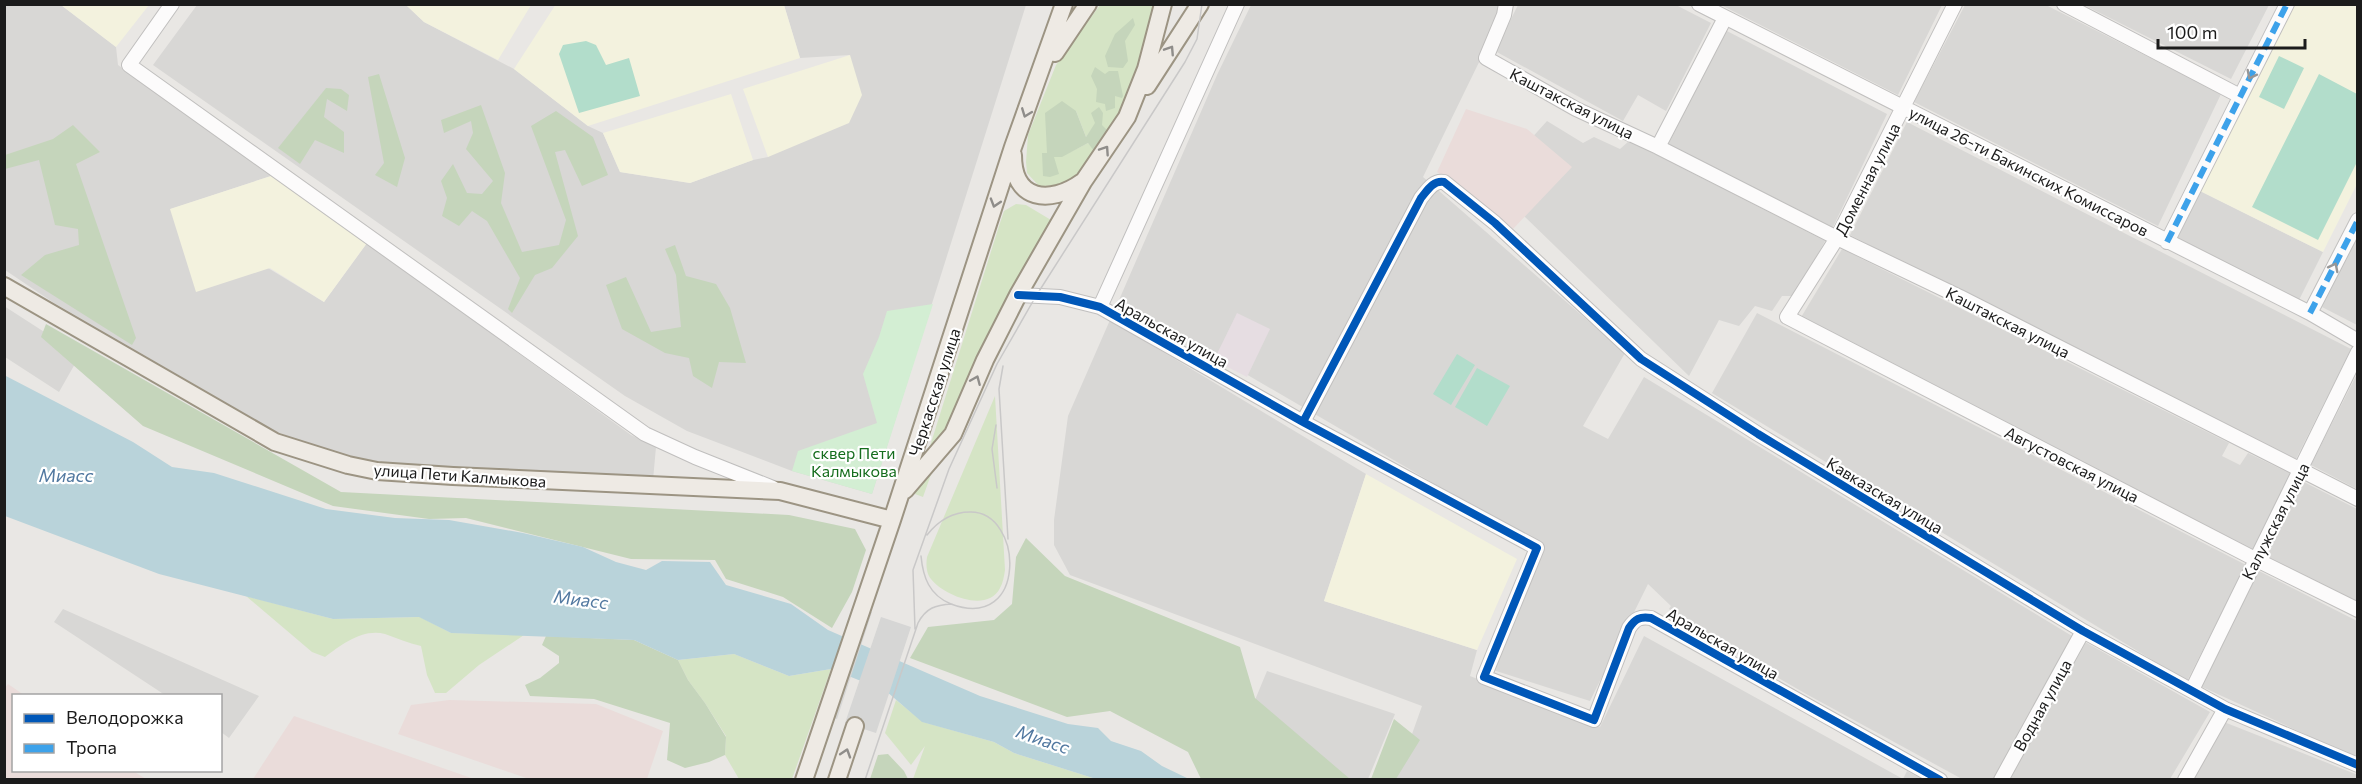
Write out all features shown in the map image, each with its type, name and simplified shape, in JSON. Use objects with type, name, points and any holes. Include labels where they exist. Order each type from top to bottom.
[{"type":"main road","name":"Черкасская улица","points":[[804,780],[892,520],[1013,147],[1064,4]]},
{"type":"main road","points":[[1039,79],[1068,31],[1088,4]]},
{"type":"main road","name":"Черкасская улица","points":[[899,497],[953,434],[985,360],[1018,295],[1083,182],[1127,117],[1146,69],[1163,4]]},
{"type":"main road","points":[[1127,117],[1200,4]]},
{"type":"main road","points":[[1013,147],[1014,174],[1019,184],[1028,192],[1053,196],[1069,192],[1083,182]]},
{"type":"main road","name":"улица Пети Калмыкова","points":[[4,286],[275,442],[348,465],[377,471],[453,476],[780,491],[892,520]]},
{"type":"main road","points":[[837,780],[855,726]]},
{"type":"street","name":"улица Пети Калмыкова","points":[[172,4],[129,66],[645,434],[780,491]]},
{"type":"street","points":[[1100,307],[1237,4]]},
{"type":"street","name":"Каштакская улица","points":[[1506,4],[1504,15],[1486,58],[1576,109],[1658,147],[1837,238],[1960,297],[2358,500]]},
{"type":"street","name":"улица 26-ти Бакинских Комиссаров","points":[[1699,4],[2310,313],[2358,341]]},
{"type":"street","name":"Доменная улица","points":[[1787,317],[1837,238],[1955,4]]},
{"type":"street","points":[[2064,4],[2240,96]]},
{"type":"street","points":[[2167,242],[2287,4]]},
{"type":"street","points":[[1658,147],[1725,18]]},
{"type":"street","name":"Кавказская улица","points":[[1303,422],[1421,198],[1430,186],[1439,181],[1443,182],[1495,223],[1641,360],[1768,440],[2083,631],[2225,709],[2358,765]]},
{"type":"street","points":[[2310,313],[2358,220]]},
{"type":"street","name":"Аральская улица","points":[[1018,295],[1060,297],[1100,307],[1303,422],[1537,548],[1484,677],[1594,720],[1629,628],[1635,620],[1642,617],[1651,618],[1940,780]]},
{"type":"street","name":"Августовская улица","points":[[1787,317],[2358,610]]},
{"type":"street","name":"Калужская улица","points":[[2192,690],[2358,352]]},
{"type":"street","name":"Водная улица","points":[[2001,780],[2083,631]]},
{"type":"street","points":[[2185,780],[2225,709]]},
{"type":"shaded area","points":[[556,4],[784,5],[800,58],[588,126],[514,69]]},
{"type":"shaded area","points":[[2269,4],[2231,79],[2084,5]]},
{"type":"shaded area","points":[[4,5],[61,5],[116,47],[118,65],[271,176],[171,209],[324,302],[367,243],[631,435],[656,447],[653,480],[399,465],[331,453],[275,431],[54,303],[5,270]]},
{"type":"shaded area","points":[[61,5],[149,5],[116,47]]},
{"type":"shaded area","points":[[197,5],[406,5],[424,22],[514,69],[588,126],[603,133],[620,172],[690,183],[753,160],[768,157],[850,55],[800,58],[784,5],[1026,5],[872,494],[792,471],[687,431],[625,396],[153,65]]},
{"type":"shaded area","points":[[406,5],[531,5],[498,60],[424,22]]},
{"type":"shaded area","points":[[1100,5],[1153,5],[1144,46],[1131,87],[1101,144],[1083,171],[1076,177],[1061,184],[1039,186],[1027,173],[1028,135],[1056,65]],"holes":[[[1076,111],[1086,137],[1096,123],[1095,150],[1088,143],[1061,155],[1043,153],[1047,153],[1048,141]]]},
{"type":"shaded area","points":[[1251,5],[1500,5],[1484,52],[1423,177],[1625,353],[1583,426],[1608,439],[1644,377],[2072,636],[1995,779],[1962,779],[1808,695],[1692,628],[1669,609],[1671,606],[1648,584],[1590,701],[1493,670],[1543,547],[1119,300],[1217,75]]},
{"type":"shaded area","points":[[1518,5],[1676,5],[1711,23],[1666,111],[1638,95],[1623,121],[1495,51]]},
{"type":"shaded area","points":[[1721,5],[1942,5],[1898,95]]},
{"type":"shaded area","points":[[1965,5],[2046,5],[2221,94],[2158,226],[1914,102]]},
{"type":"shaded area","points":[[2291,5],[2357,5],[2357,184],[2323,252],[2198,190]]},
{"type":"shaded area","points":[[1133,18],[1135,25],[1125,41],[1128,61],[1123,68],[1108,67],[1105,56],[1115,34]]},
{"type":"shaded area","points":[[1725,30],[1887,114],[1833,227],[1668,145]]},
{"type":"shaded area","points":[[850,55],[862,95],[849,123],[768,157],[743,89]]},
{"type":"shaded area","points":[[1095,67],[1105,74],[1109,71],[1118,71],[1123,96],[1122,98],[1115,96],[1115,108],[1106,111],[1105,104],[1096,102],[1097,89],[1091,76]]},
{"type":"shaded area","points":[[379,74],[405,158],[397,187],[375,175],[384,163],[368,77]]},
{"type":"shaded area","points":[[326,88],[341,89],[349,95],[347,111],[327,99],[324,117],[344,132],[344,153],[315,140],[300,164],[278,148]]},
{"type":"shaded area","points":[[731,94],[753,160],[690,183],[620,172],[603,133]]},
{"type":"shaded area","points":[[1062,101],[1076,111],[1086,137],[1095,123],[1091,113],[1099,107],[1103,113],[1102,125],[1107,130],[1103,141],[1094,151],[1088,143],[1062,157],[1054,157],[1059,174],[1050,177],[1043,176],[1042,153],[1047,153],[1045,113]]},
{"type":"shaded area","points":[[481,105],[505,173],[501,203],[522,252],[559,245],[566,220],[531,126],[556,111],[593,137],[608,175],[582,186],[565,150],[555,152],[578,236],[552,268],[535,275],[512,313],[508,309],[520,278],[487,221],[472,211],[459,226],[442,216],[447,198],[441,181],[453,164],[467,193],[482,194],[493,181],[466,149],[473,133],[471,121],[444,133],[441,120]]},
{"type":"shaded area","points":[[1466,109],[1527,129],[1572,167],[1513,229],[1437,172]]},
{"type":"shaded area","points":[[1547,121],[1583,143],[1594,137],[1620,149],[1629,141],[1825,241],[1795,296],[1782,296],[1772,311],[1755,306],[1739,326],[1719,320],[1689,376],[1522,214],[1518,153]]},
{"type":"shaded area","points":[[1907,122],[2351,349],[2295,461],[1850,235]]},
{"type":"shaded area","points":[[73,125],[100,152],[76,164],[136,338],[132,345],[21,275],[45,255],[79,245],[78,229],[55,225],[39,160],[5,169],[5,155],[53,139]]},
{"type":"shaded area","points":[[271,176],[367,243],[324,302],[270,268],[196,292],[170,209]]},
{"type":"shaded area","points":[[2198,190],[2323,252],[2299,300],[2174,236]]},
{"type":"shaded area","points":[[1016,204],[1026,205],[1051,220],[992,326],[959,396],[923,497],[915,494],[999,226],[1004,211]]},
{"type":"shaded area","points":[[2357,235],[2357,325],[2322,307]]},
{"type":"shaded area","points":[[675,245],[686,276],[716,284],[730,308],[746,363],[719,362],[712,388],[693,376],[689,358],[665,353],[622,329],[606,285],[626,277],[651,332],[681,327],[676,275],[665,249]]},
{"type":"shaded area","points":[[1842,249],[2229,443],[2222,456],[2240,465],[2248,453],[2291,474],[2253,552],[1800,319]]},
{"type":"shaded area","points":[[4,306],[80,355],[59,392],[5,357]]},
{"type":"shaded area","points":[[1237,313],[1270,329],[1247,377],[1214,360]]},
{"type":"shaded area","points":[[1757,313],[2246,565],[2187,681],[1712,393]]},
{"type":"shaded area","points":[[1110,320],[1366,474],[1324,601],[1477,650],[1470,676],[1600,727],[1644,636],[1903,779],[1396,779],[1422,706],[1070,575],[1054,545],[1054,520],[1068,416]]},
{"type":"shaded area","points":[[46,324],[341,492],[789,515],[855,529],[866,550],[852,592],[832,628],[783,597],[726,579],[715,560],[631,559],[466,518],[429,519],[333,506],[143,426],[41,337]]},
{"type":"shaded area","points":[[2357,374],[2358,489],[2311,465]]},
{"type":"shaded area","points":[[995,396],[1005,570],[1001,586],[994,595],[986,600],[976,601],[955,596],[937,585],[928,574],[927,557]]},
{"type":"shaded area","points":[[1366,474],[1517,559],[1477,650],[1324,601]]},
{"type":"shaded area","points":[[2304,482],[2357,509],[2357,604],[2265,557]]},
{"type":"shaded area","points":[[1026,538],[1065,576],[1240,647],[1255,698],[1350,779],[1201,779],[1188,752],[1110,711],[1067,717],[910,658],[928,627],[994,620],[1012,604],[1016,557]]},
{"type":"shaded area","points":[[2259,571],[2357,621],[2357,758],[2200,686]]},
{"type":"shaded area","points":[[246,596],[333,619],[420,617],[451,633],[524,635],[479,665],[446,693],[435,693],[427,675],[421,646],[385,634],[369,633],[353,639],[325,657],[312,652]]},
{"type":"shaded area","points":[[63,609],[259,696],[229,738],[222,733],[222,694],[163,694],[54,622]]},
{"type":"shaded area","points":[[546,636],[634,640],[678,660],[688,680],[726,737],[725,755],[685,768],[667,760],[670,723],[594,699],[530,696],[525,685],[540,678],[559,663],[559,656],[542,645]]},
{"type":"shaded area","points":[[2085,642],[2210,712],[2170,779],[2009,779]]},
{"type":"shaded area","points":[[734,654],[789,676],[831,669],[792,779],[739,779],[725,755],[726,736],[688,680],[678,660]]},
{"type":"shaded area","points":[[1267,671],[1395,714],[1368,779],[1348,779],[1255,700]]},
{"type":"shaded area","points":[[8,684],[23,694],[12,694],[12,772],[135,772],[146,779],[5,779],[4,689]]},
{"type":"shaded area","points":[[449,700],[596,704],[663,731],[647,779],[529,779],[398,734],[411,705]]},
{"type":"shaded area","points":[[896,700],[923,722],[994,742],[1014,753],[1096,779],[913,779],[925,746],[911,765],[885,733]]},
{"type":"shaded area","points":[[294,716],[474,779],[253,779]]},
{"type":"shaded area","points":[[1394,719],[1420,740],[1396,779],[1371,779]]},
{"type":"shaded area","points":[[2224,722],[2358,775],[2357,780],[2190,780]]},
{"type":"shaded area","points":[[888,754],[904,771],[908,779],[870,779],[878,755]]},
{"type":"shaded area","points":[[1907,771],[1922,779],[1903,779]]},
{"type":"green space","points":[[586,41],[596,45],[606,65],[629,58],[640,96],[579,113],[559,54],[563,45]]},
{"type":"green space","points":[[2279,56],[2304,68],[2284,109],[2259,97]]},
{"type":"green space","points":[[2319,74],[2357,94],[2357,162],[2318,240],[2252,207]]},
{"type":"green space","name":"сквер Пети Калмыкова","points":[[933,304],[872,494],[792,471],[798,451],[877,423],[863,374],[887,311]]},
{"type":"green space","points":[[1457,354],[1475,365],[1451,405],[1433,394]]},
{"type":"green space","points":[[1477,368],[1510,386],[1487,426],[1455,407]]},
{"type":"water","name":"Миасс","points":[[4,375],[133,442],[172,467],[214,473],[326,509],[395,518],[449,520],[523,533],[583,547],[616,562],[646,570],[662,561],[710,562],[726,585],[791,604],[828,630],[980,696],[1068,724],[1098,728],[1111,741],[1141,751],[1162,766],[1189,779],[1096,779],[1014,753],[994,742],[922,722],[886,691],[831,669],[789,676],[734,654],[678,660],[634,640],[451,633],[419,617],[333,619],[159,574],[5,516]]},
{"type":"pier","points":[[853,606],[872,612],[837,719],[818,713]]},
{"type":"pier","points":[[881,617],[911,627],[876,733],[845,723]]},
{"type":"tram line","points":[[915,629],[913,570],[949,469],[997,364],[1036,296],[1185,62],[1197,39],[1202,4]]},
{"type":"tram line","points":[[1003,366],[999,389],[1008,539]]},
{"type":"tram line","points":[[996,425],[992,449],[997,488]]},
{"type":"tram line","points":[[921,556],[928,584],[937,596],[951,604],[976,608],[994,602],[1005,587],[1010,569],[1008,548],[1001,530],[988,517],[970,512],[957,514],[941,522],[927,535]]},
{"type":"tram line","points":[[865,780],[918,623],[932,608],[952,604]]},
{"type":"marked path","points":[[2167,242],[2287,4]]},
{"type":"marked path","points":[[2310,313],[2358,220]]},
{"type":"cycle path","points":[[1303,422],[1421,198],[1433,184],[1444,182],[1495,223],[1641,359],[1758,434],[2083,631],[2225,709],[2358,765]]},
{"type":"cycle path","points":[[1018,295],[1060,297],[1100,307],[1303,422],[1537,548],[1484,677],[1594,720],[1629,628],[1638,619],[1651,618],[1940,780]]}]
